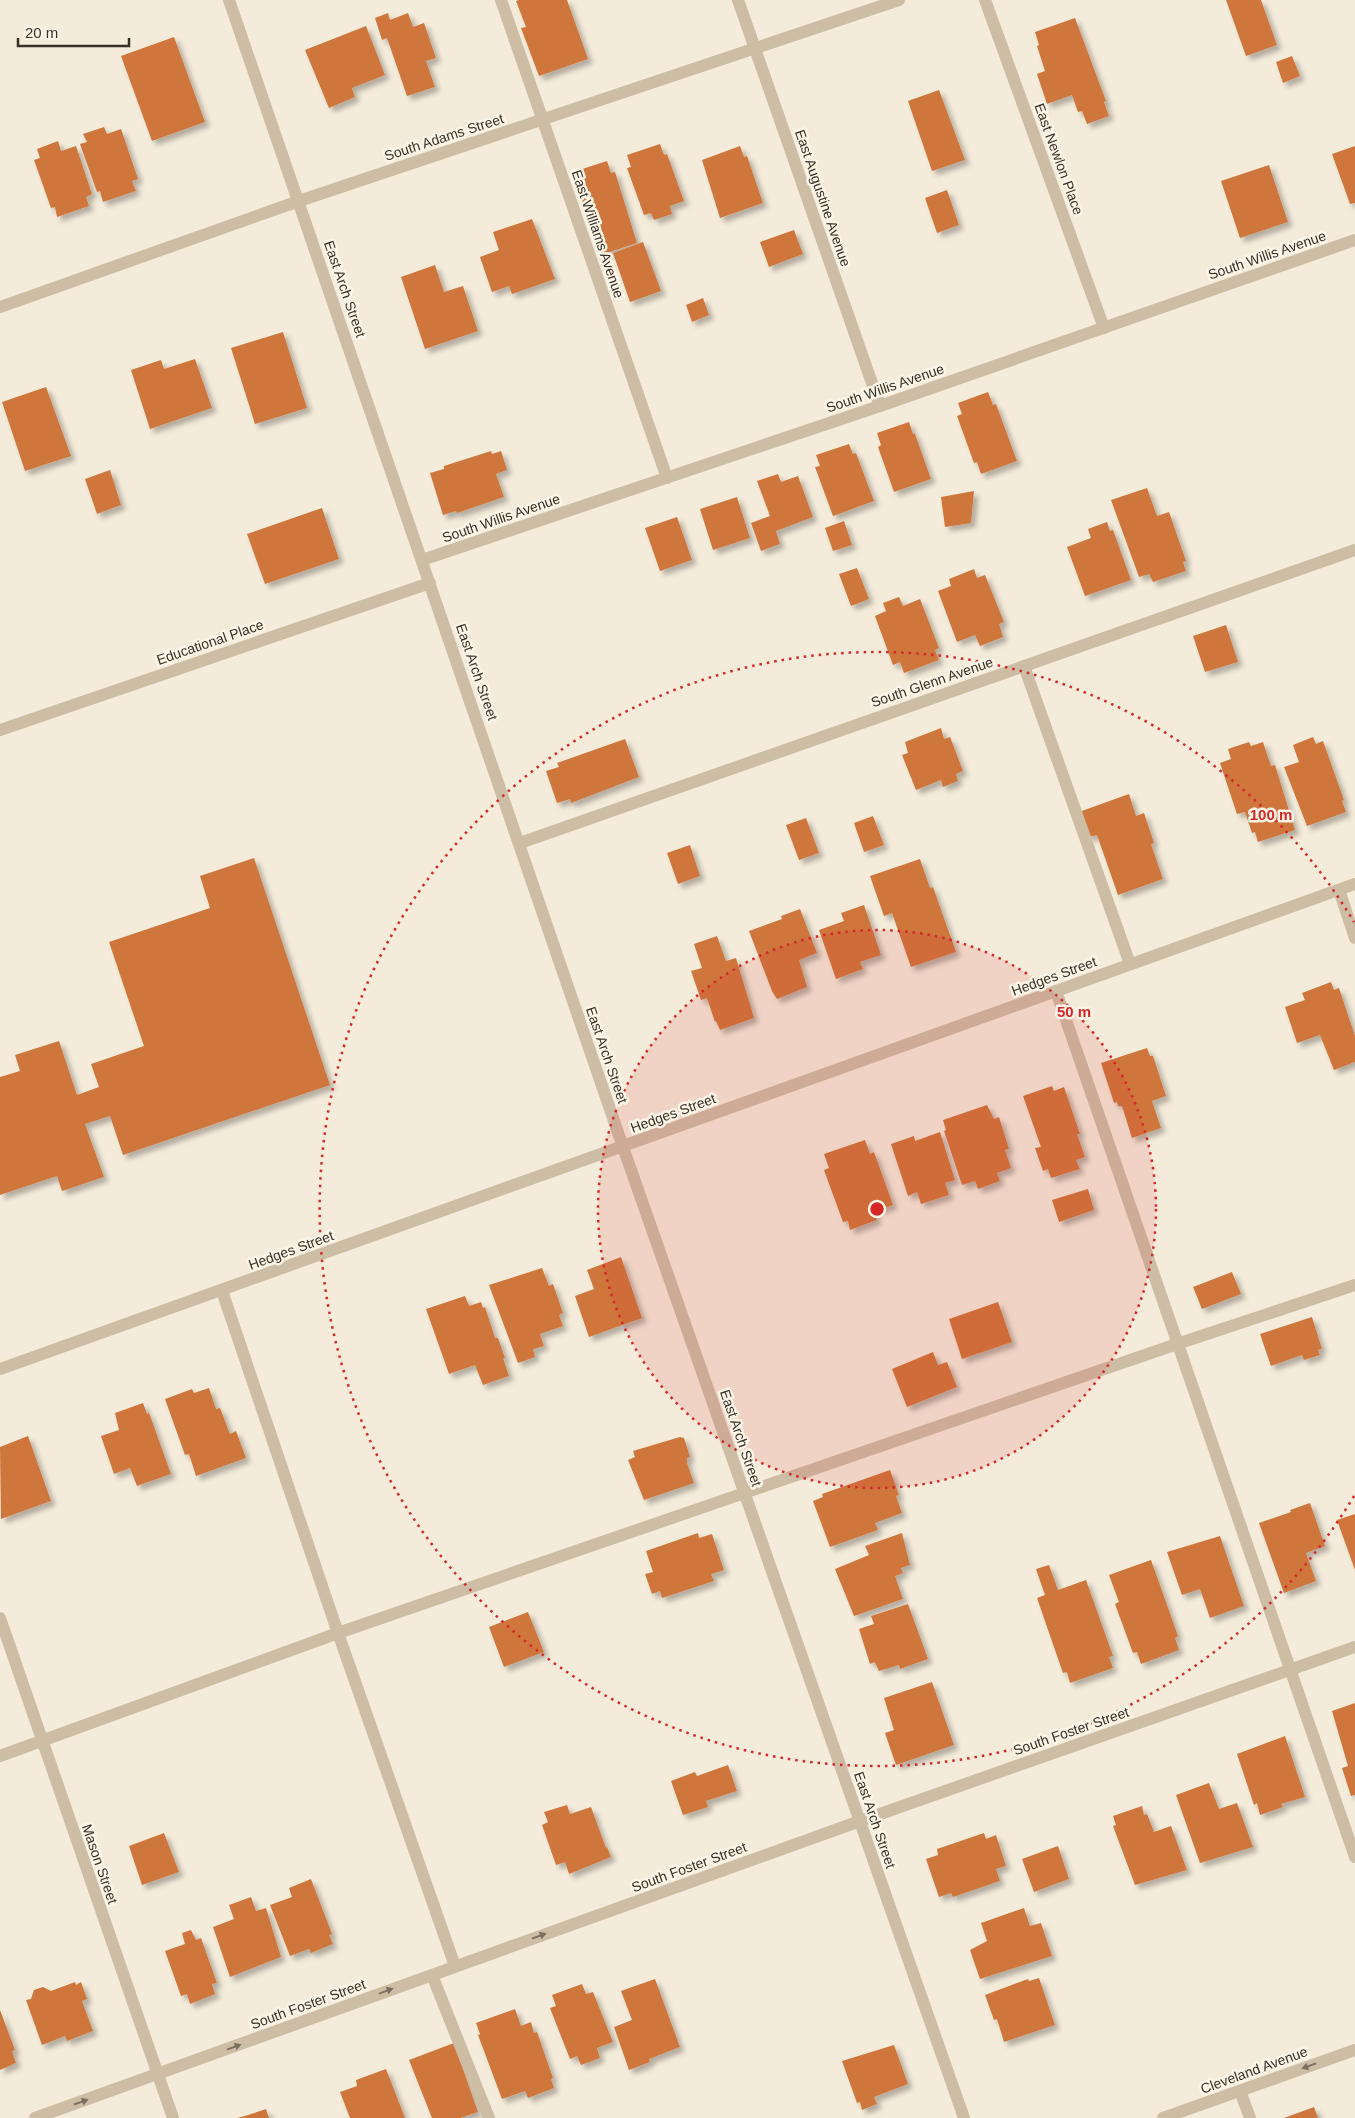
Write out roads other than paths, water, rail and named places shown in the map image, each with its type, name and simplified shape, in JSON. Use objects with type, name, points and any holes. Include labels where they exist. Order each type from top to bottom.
[{"type":"street","name":"East Arch Street","points":[[229,0],[623,1147],[964,2118]]},
{"type":"street","name":"East Williams Avenue","points":[[501,0],[667,478]]},
{"type":"street","name":"East Augustine Avenue","points":[[738,0],[880,406]]},
{"type":"street","name":"South Adams Street","points":[[0,307],[299,201],[899,0]]},
{"type":"street","name":"East Newlon Place","points":[[985,0],[1104,328]]},
{"type":"street","name":"South Willis Avenue","points":[[422,560],[880,406],[1355,240]]},
{"type":"street","name":"South Glenn Avenue","points":[[520,844],[1355,550]]},
{"type":"street","name":"Educational Place","points":[[0,730],[430,583]]},
{"type":"street","points":[[1024,666],[1130,964]]},
{"type":"street","name":"Hedges Street","points":[[0,1370],[1355,884]]},
{"type":"street","points":[[1339,890],[1355,938]]},
{"type":"street","points":[[1056,991],[1355,1857]]},
{"type":"street","points":[[0,1756],[338,1633],[745,1495],[1177,1344],[1355,1285]]},
{"type":"street","points":[[222,1291],[338,1633],[455,1966]]},
{"type":"street","name":"Mason Street","points":[[0,1618],[173,2118]]},
{"type":"street","name":"South Foster Street","points":[[35,2118],[860,1821],[1355,1647]]},
{"type":"street","points":[[432,1975],[489,2118]]},
{"type":"street","name":"Cleveland Avenue","points":[[1163,2118],[1355,2050]]},
{"type":"street","points":[[1240,2091],[1250,2118]]}]
